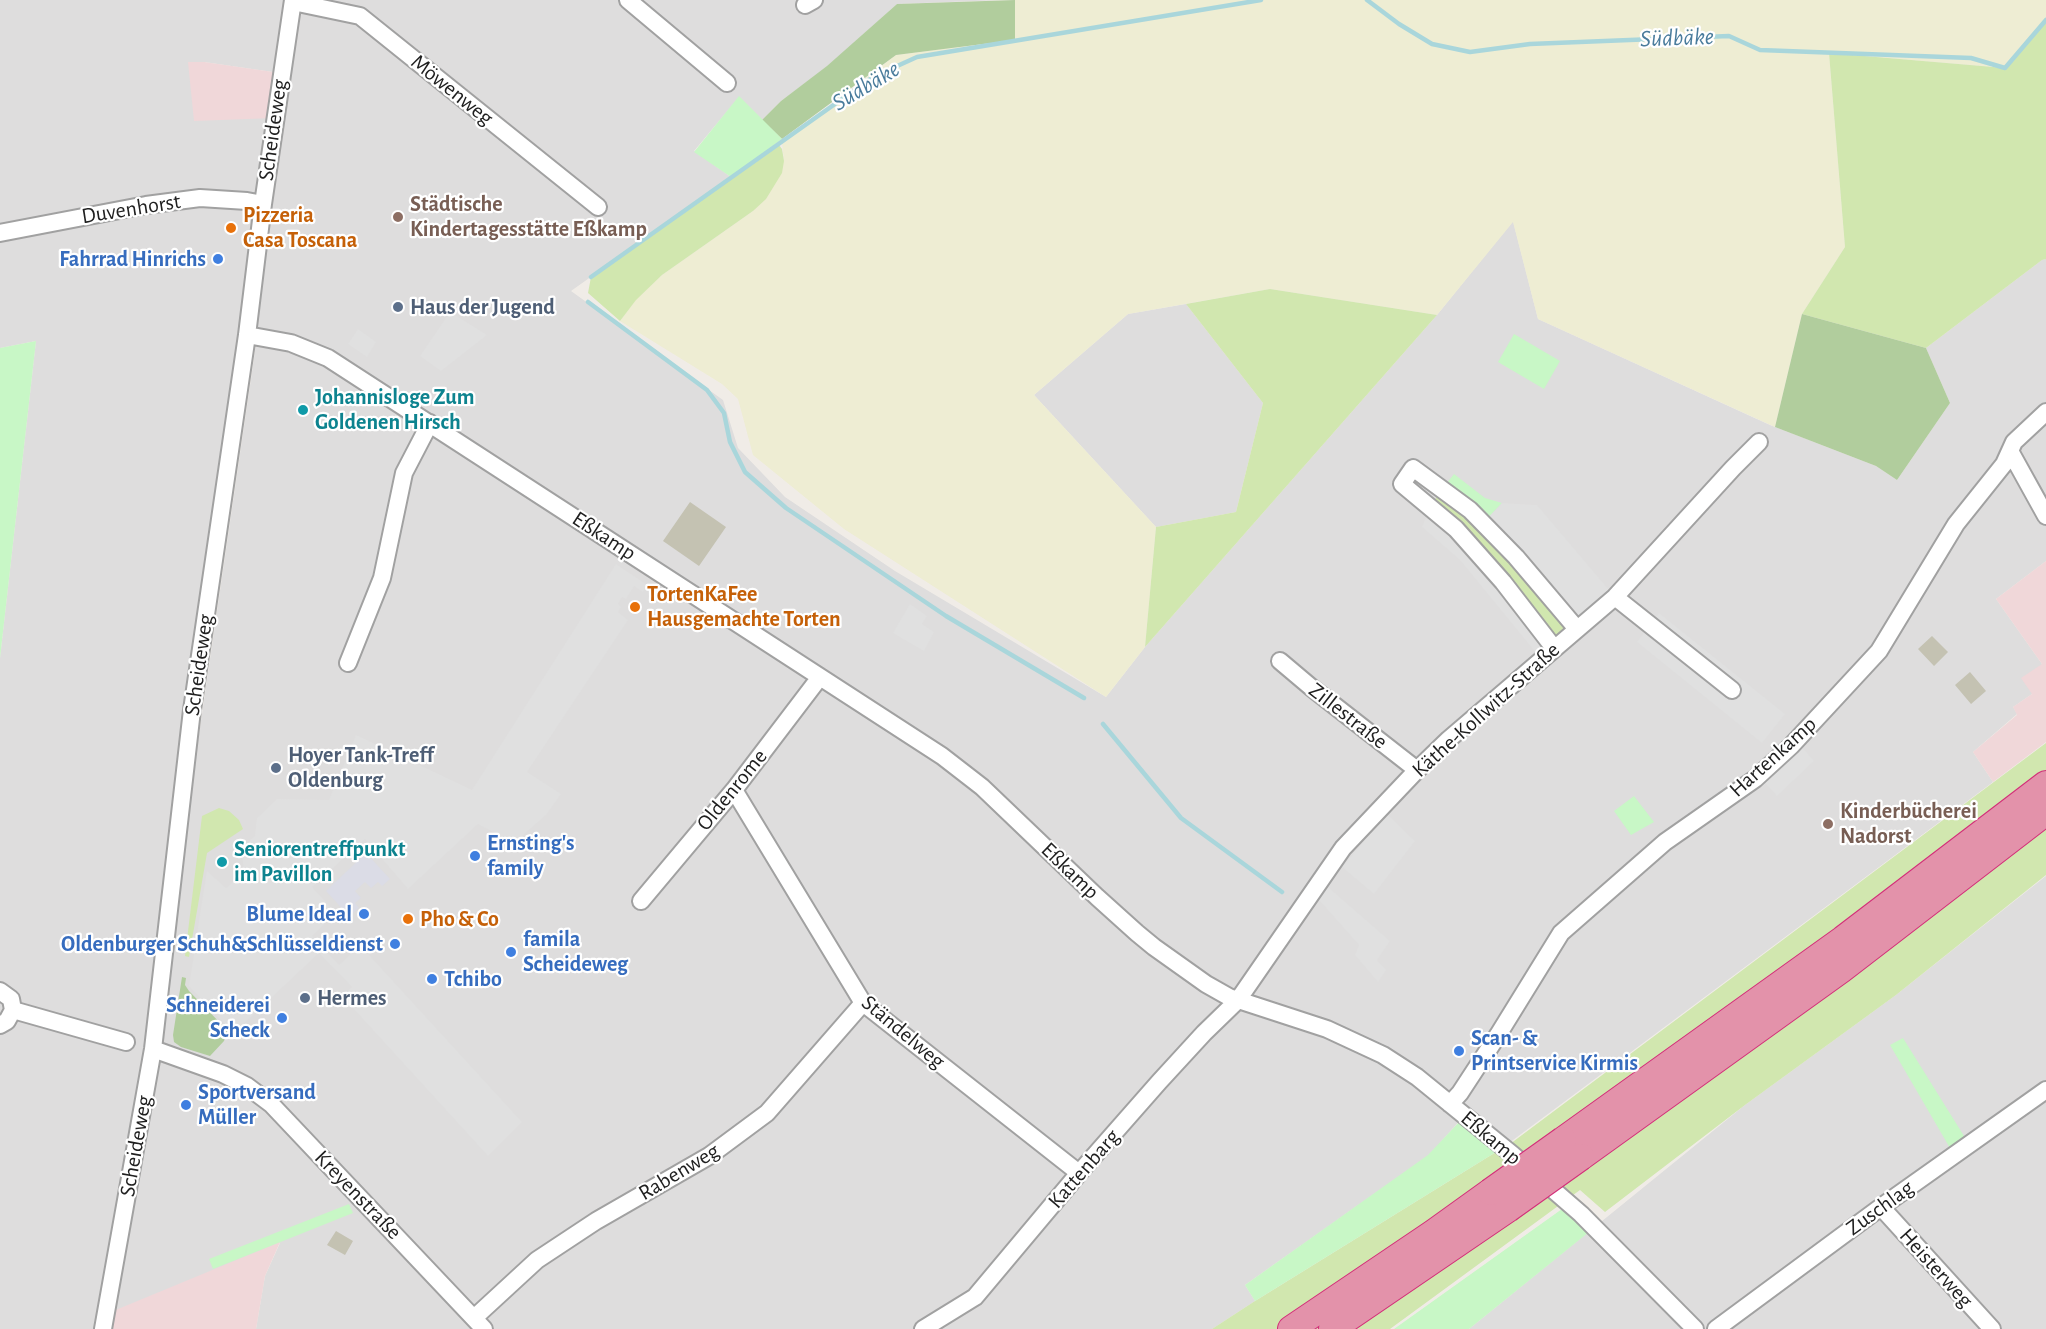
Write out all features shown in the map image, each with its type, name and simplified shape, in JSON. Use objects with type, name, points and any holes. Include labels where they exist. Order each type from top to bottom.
[{"type":"highway","points":[[1572,1148],[2046,784]]},
{"type":"highway","points":[[1332,1329],[1499,1200],[1572,1148],[1841,970],[2046,812]]},
{"type":"highway","points":[[1291,1329],[1433,1233],[1499,1200]]},
{"type":"street","points":[[628,0],[727,83]]},
{"type":"street","name":"Scheideweg","points":[[103,1329],[153,1049],[192,710],[293,1]]},
{"type":"street","name":"Möwenweg","points":[[293,1],[360,16],[598,207]]},
{"type":"street","name":"Duvenhorst","points":[[0,233],[146,205],[200,198],[263,204]]},
{"type":"street","name":"Eßkamp","points":[[247,335],[291,343],[328,358],[965,773],[1097,897],[1154,947],[1206,984],[1238,1000],[1327,1029],[1383,1055],[1417,1077],[1581,1214],[1695,1329]]},
{"type":"street","name":"Hartenkamp","points":[[1450,1104],[1460,1093],[1498,1035],[1561,933],[1665,842],[1755,779],[1791,746],[1879,651],[1956,524],[2004,464],[2014,442],[2046,412]]},
{"type":"street","points":[[348,663],[382,578],[404,473],[430,423]]},
{"type":"street","name":"Käthe-Kollwitz-Straße","points":[[1238,1000],[1343,848],[1417,770],[1615,597],[1759,442]]},
{"type":"street","points":[[2010,451],[2046,516]]},
{"type":"street","points":[[1554,648],[1503,582],[1456,529],[1402,484],[1413,468],[1470,510],[1516,557],[1577,629]]},
{"type":"street","points":[[1615,597],[1732,690]]},
{"type":"street","name":"Zillestraße","points":[[1281,661],[1417,770]]},
{"type":"street","name":"Oldenrome","points":[[641,901],[734,790],[820,677]]},
{"type":"street","name":"Ständelweg","points":[[734,790],[863,1003],[1079,1173]]},
{"type":"street","points":[[0,991],[11,999],[13,1010],[7,1021],[0,1025]]},
{"type":"street","name":"Kattenbarg","points":[[923,1329],[975,1298],[1079,1173],[1181,1058],[1238,1000]]},
{"type":"street","name":"Rabenweg","points":[[479,1324],[537,1260],[596,1221],[710,1156],[767,1113],[863,1003]]},
{"type":"street","points":[[13,1010],[126,1042]]},
{"type":"street","name":"Kreyenstraße","points":[[153,1049],[223,1074],[247,1086],[271,1104],[479,1324]]},
{"type":"street","name":"Zuschlag","points":[[1716,1329],[1881,1207],[2046,1090]]},
{"type":"street","name":"Heisterweg","points":[[1881,1207],[1992,1329]]},
{"type":"shaded area","points":[[0,0],[291,0],[280,73],[204,62],[274,118],[156,1029],[254,358],[295,0],[1000,0],[897,4],[828,66],[781,101],[762,120],[739,97],[694,151],[731,177],[571,291],[723,400],[738,448],[785,497],[895,571],[1106,697],[1145,647],[1437,315],[1513,221],[1538,319],[1770,425],[1876,466],[1897,480],[1950,403],[1926,348],[2046,259],[2046,561],[1996,599],[2042,664],[2032,694],[2013,707],[2017,714],[1973,752],[1993,782],[1509,1143],[1464,1116],[1429,1155],[1245,1285],[1255,1301],[1212,1329],[256,1329],[265,1276],[280,1243],[103,1329],[0,1329],[0,658],[36,341],[0,348]]},
{"type":"shaded area","points":[[188,62],[204,62],[280,73],[274,118],[194,121]]},
{"type":"shaded area","points":[[1186,304],[1263,403],[1236,512],[1156,527],[1034,395],[1128,314]]},
{"type":"shaded area","points":[[450,312],[487,335],[441,371],[420,356]]},
{"type":"shaded area","points":[[358,329],[376,342],[367,357],[348,344]]},
{"type":"shaded area","points":[[690,502],[726,527],[699,566],[663,541]]},
{"type":"shaded area","points":[[1502,503],[1537,505],[1615,597],[1577,629],[1483,523]]},
{"type":"shaded area","points":[[1430,507],[1554,648],[1541,659],[1460,560],[1422,527]]},
{"type":"shaded area","points":[[2046,561],[2046,742],[1993,782],[1973,752],[2017,715],[2013,707],[2032,694],[2021,678],[2042,664],[1996,599]]},
{"type":"shaded area","points":[[616,564],[647,585],[643,592],[634,586],[626,599],[622,597],[618,604],[621,607],[618,612],[628,620],[527,772],[561,794],[546,815],[514,843],[478,824],[408,889],[365,839],[312,887],[336,913],[312,936],[339,965],[360,945],[522,1122],[488,1156],[342,996],[352,987],[319,953],[235,1032],[227,1027],[189,986],[207,871],[226,888],[244,872],[241,848],[255,836],[257,818],[277,799],[329,800],[356,735],[472,790]]},
{"type":"shaded area","points":[[910,604],[927,616],[922,624],[934,632],[924,651],[893,633]]},
{"type":"shaded area","points":[[1659,613],[1785,714],[1762,743],[1637,642]]},
{"type":"shaded area","points":[[1932,636],[1948,652],[1934,666],[1918,649]]},
{"type":"shaded area","points":[[1970,672],[1986,691],[1971,704],[1955,685]]},
{"type":"shaded area","points":[[1802,747],[1814,761],[1777,796],[1765,783]]},
{"type":"shaded area","points":[[1387,814],[1415,841],[1374,894],[1342,867]]},
{"type":"shaded area","points":[[366,853],[390,879],[382,886],[378,882],[371,888],[365,882],[355,891],[361,898],[355,903],[359,908],[349,916],[326,891]]},
{"type":"shaded area","points":[[2046,876],[2046,1329],[1469,1329],[1745,1105],[1896,995]]},
{"type":"shaded area","points":[[1328,887],[1390,941],[1377,960],[1386,970],[1378,982],[1355,955],[1359,945],[1319,900]]},
{"type":"shaded area","points":[[336,1231],[353,1241],[345,1255],[327,1245]]},
{"type":"shaded area","points":[[280,1242],[265,1276],[256,1329],[103,1329],[106,1314]]},
{"type":"green space","points":[[1015,0],[2046,0],[2046,20],[2005,68],[1829,53],[1845,247],[1802,314],[1775,427],[1538,319],[1513,222],[1437,315],[1270,289],[1128,314],[1034,395],[1156,527],[1145,647],[1106,697],[844,529],[753,455],[738,399],[722,384],[620,321],[635,300],[662,275],[753,211],[784,161],[782,143],[896,55],[1015,40]]},
{"type":"green space","points":[[1015,0],[1015,40],[896,55],[782,139],[762,120],[781,101],[827,66],[897,4]]},
{"type":"green space","points":[[2046,20],[2046,259],[1926,348],[1802,314],[1845,247],[1829,53],[2005,68]]},
{"type":"green space","points":[[739,96],[782,139],[731,177],[694,152]]},
{"type":"green space","points":[[779,145],[784,161],[782,173],[766,199],[753,211],[662,275],[636,300],[620,321],[588,293],[591,277]]},
{"type":"green space","points":[[1270,289],[1437,315],[1145,647],[1156,527],[1236,512],[1263,403],[1186,304]]},
{"type":"green space","points":[[1802,314],[1926,348],[1950,403],[1897,480],[1876,466],[1775,427]]},
{"type":"green space","points":[[1514,334],[1560,361],[1544,389],[1498,362]]},
{"type":"green space","points":[[36,341],[0,658],[0,348]]},
{"type":"green space","points":[[1454,474],[1485,498],[1502,503],[1483,523],[1442,489]]},
{"type":"green space","points":[[1442,489],[1577,629],[1554,648],[1430,507]]},
{"type":"green space","points":[[2046,743],[2046,875],[1896,995],[1745,1105],[1605,1212],[1580,1190],[1390,1329],[1212,1329],[1510,1144]]},
{"type":"green space","points":[[1634,796],[1654,822],[1631,835],[1614,811]]},
{"type":"green space","points":[[219,808],[229,811],[239,820],[243,829],[207,853],[189,957],[185,956],[202,816]]},
{"type":"green space","points":[[182,977],[186,978],[185,985],[189,991],[227,1032],[224,1041],[210,1056],[181,1047],[174,1042],[173,1035]]},
{"type":"green space","points":[[1903,1038],[1969,1144],[1954,1155],[1890,1045]]},
{"type":"green space","points":[[1460,1121],[1496,1152],[1255,1301],[1245,1285],[1428,1155]]},
{"type":"green space","points":[[349,1204],[353,1213],[213,1269],[209,1259]]},
{"type":"green space","points":[[1562,1209],[1589,1232],[1469,1329],[1394,1329]]},
{"type":"waterway","name":"Südbäke","points":[[591,277],[873,77],[917,57],[1261,0]]},
{"type":"waterway","name":"Südbäke","points":[[1367,0],[1399,24],[1432,44],[1470,52],[1530,44],[1729,36],[1760,50],[1971,58],[2005,68],[2046,20]]},
{"type":"waterway","points":[[588,302],[707,390],[724,413],[730,442],[745,472],[786,508],[946,616],[1084,698]]},
{"type":"waterway","points":[[1103,724],[1181,818],[1282,892]]},
{"type":"place","name":"Städtische Kindertagesstätte Eßkamp","points":[[398,217]]},
{"type":"place","name":"Pizzeria Casa Toscana","points":[[231,228]]},
{"type":"place","name":"Fahrrad Hinrichs","points":[[218,259]]},
{"type":"place","name":"Haus der Jugend","points":[[398,307]]},
{"type":"place","name":"Johannisloge Zum Goldenen Hirsch","points":[[303,410]]},
{"type":"place","name":"TortenKaFee Hausgemachte Torten","points":[[635,607]]},
{"type":"place","name":"Hoyer Tank-Treff Oldenburg","points":[[276,768]]},
{"type":"place","name":"Kinderbücherei Nadorst","points":[[1828,824]]},
{"type":"place","name":"Ernsting's family","points":[[475,856]]},
{"type":"place","name":"Seniorentreffpunkt im Pavillon","points":[[222,862]]},
{"type":"place","name":"Blume Ideal","points":[[364,914]]},
{"type":"place","name":"Pho & Co","points":[[408,919]]},
{"type":"place","name":"Oldenburger Schuh&Schlüsseldienst","points":[[395,944]]},
{"type":"place","name":"famila Scheideweg","points":[[511,952]]},
{"type":"place","name":"Tchibo","points":[[432,979]]},
{"type":"place","name":"Hermes","points":[[305,998]]},
{"type":"place","name":"Schneiderei Scheck","points":[[282,1018]]},
{"type":"place","name":"Scan- & Printservice Kirmis","points":[[1459,1051]]},
{"type":"place","name":"Sportversand Müller","points":[[186,1105]]}]
